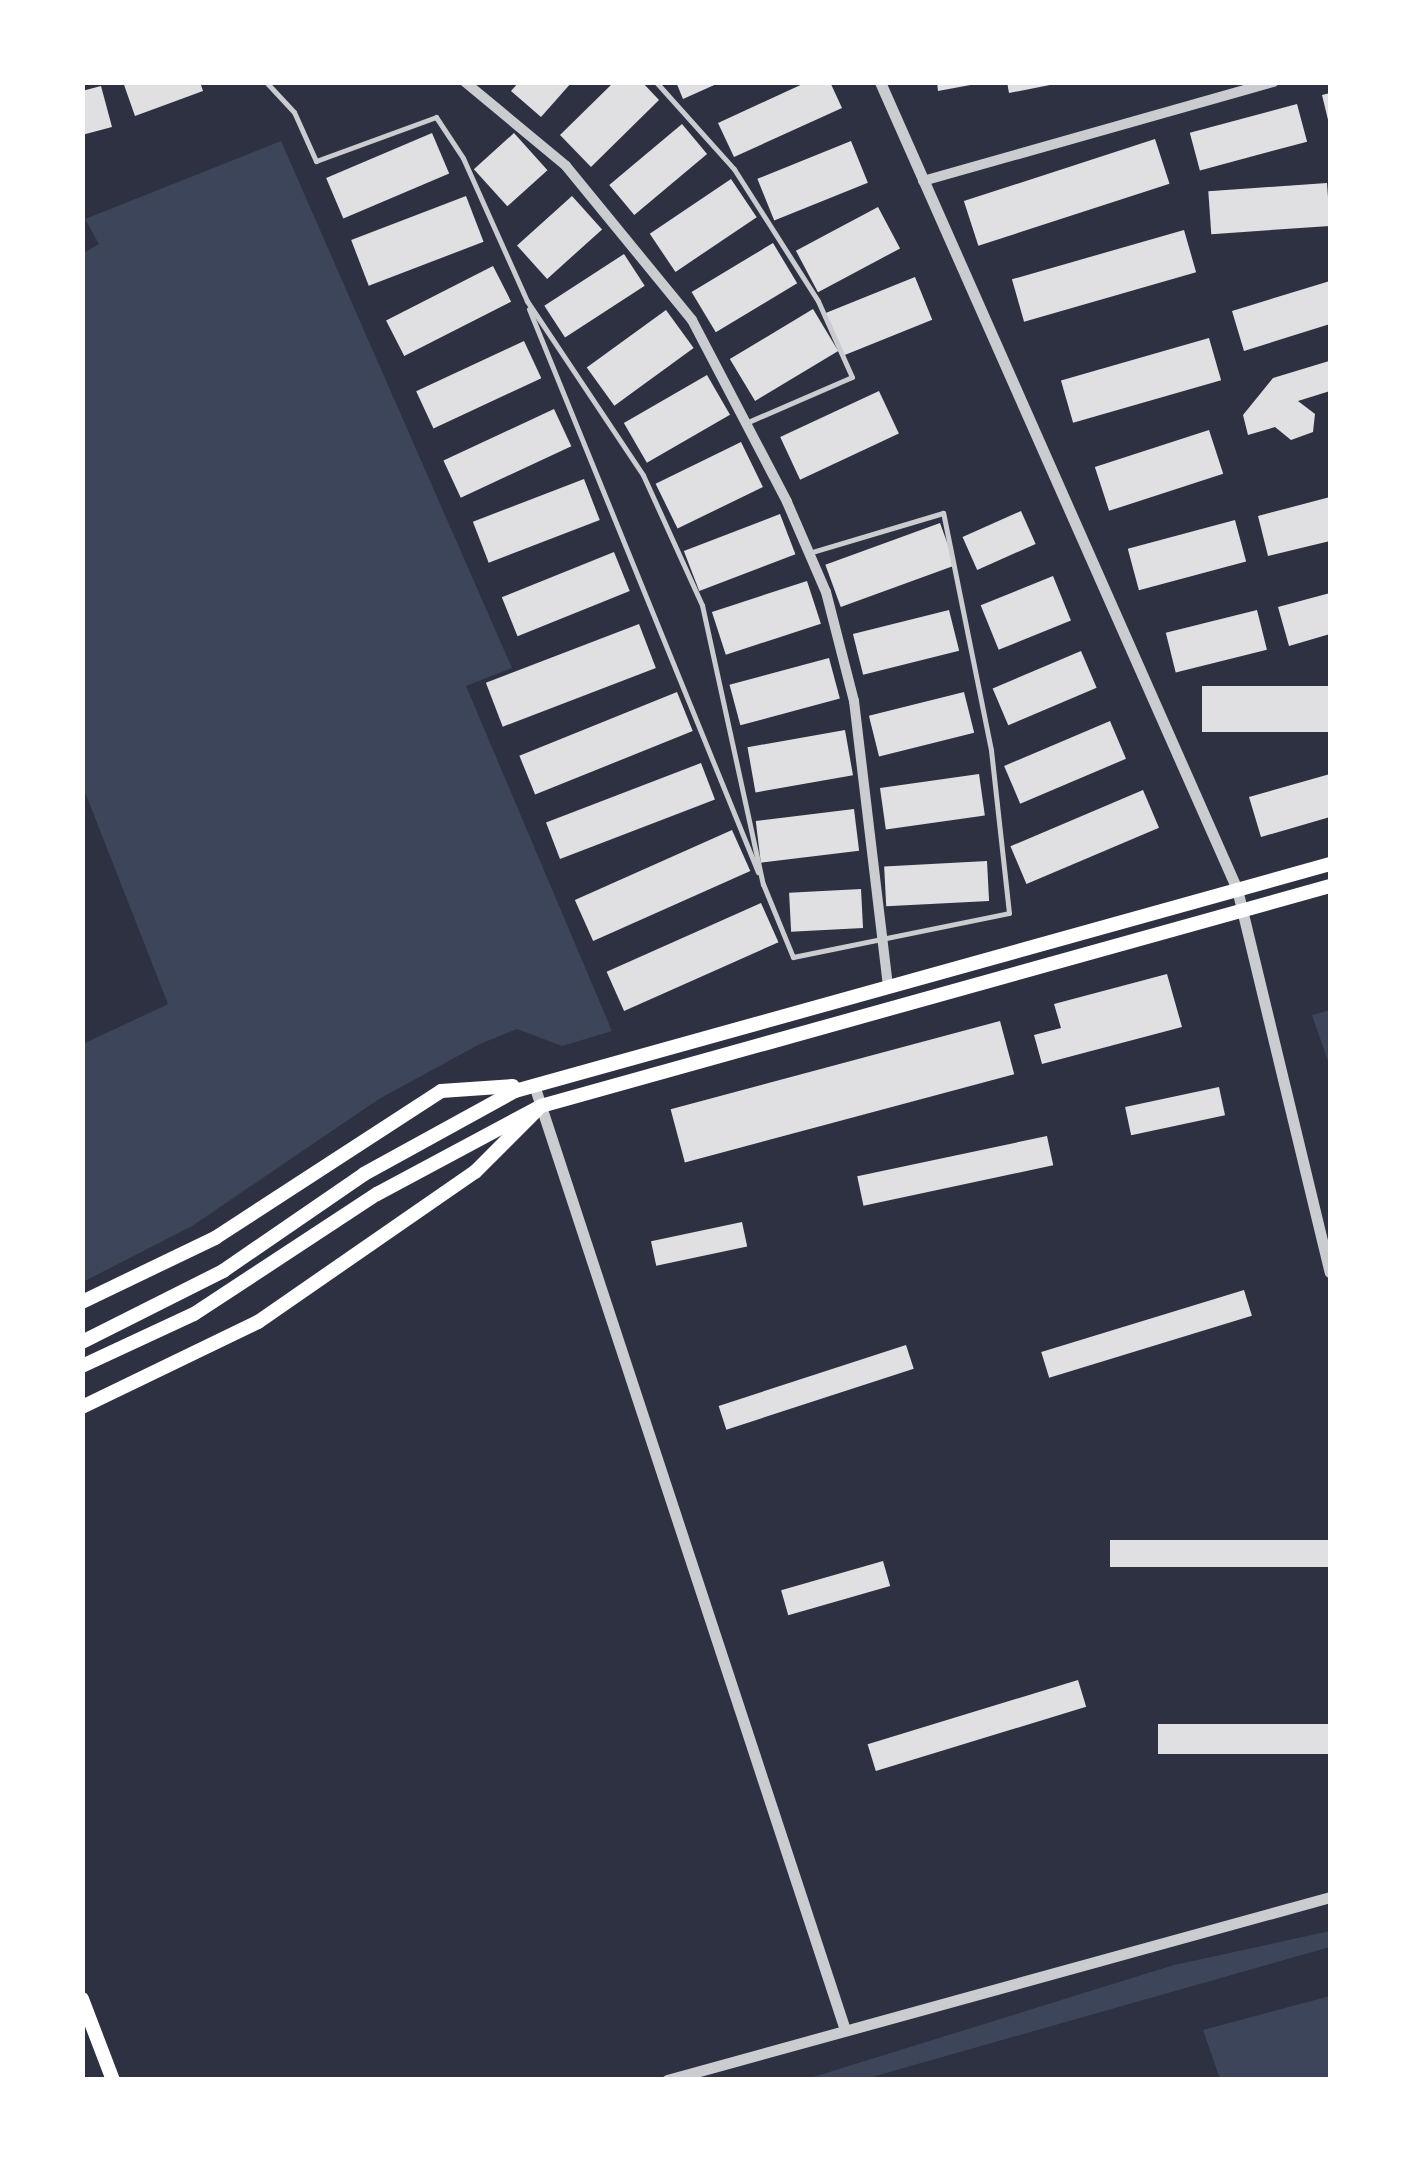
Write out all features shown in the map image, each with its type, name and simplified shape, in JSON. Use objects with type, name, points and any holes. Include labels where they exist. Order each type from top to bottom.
[{"type":"main road","points":[[82,1302],[215,1238],[440,1091],[534,1085],[1330,864]]},
{"type":"main road","points":[[82,1366],[235,1291],[377,1194],[541,1106],[1330,886]]},
{"type":"main road","points":[[82,1342],[223,1271],[364,1174],[534,1085]]},
{"type":"main road","points":[[82,1407],[258,1322],[474,1172],[541,1106]]},
{"type":"main road","points":[[82,1999],[113,2080]]},
{"type":"street","points":[[465,82],[566,166],[634,246],[692,320],[748,422],[809,553],[854,701],[879,942],[888,986]]},
{"type":"street","points":[[880,82],[1237,890],[1330,1272]]},
{"type":"street","points":[[923,182],[1274,82]]},
{"type":"street","points":[[534,1085],[844,2027]]},
{"type":"street","points":[[667,2080],[844,2027],[1330,1897]]},
{"type":"lane","points":[[266,82],[294,112],[316,161],[436,117],[527,301],[643,476],[702,606],[763,884]]},
{"type":"lane","points":[[656,82],[734,170],[818,301],[852,377],[748,422]]},
{"type":"lane","points":[[527,301],[554,390],[793,957],[1009,913],[964,593],[943,513],[809,553]]},
{"type":"shaded area","points":[[281,141],[512,668],[466,686],[612,1031],[562,1046],[517,1029],[480,1044],[379,1099],[192,1226],[83,1282],[83,1044],[168,1004],[83,787],[82,254],[99,244],[85,219]]},
{"type":"shaded area","points":[[1330,1010],[1330,1067],[1312,1015]]},
{"type":"shaded area","points":[[1330,1931],[1330,1947],[865,2079],[807,2079],[1174,1965]]},
{"type":"shaded area","points":[[1330,1996],[1330,2079],[1220,2079],[1203,2030]]},
{"type":"building","points":[[123,82],[200,82],[203,91],[135,116]]},
{"type":"building","points":[[519,82],[572,82],[541,117],[511,91]]},
{"type":"building","points":[[614,82],[642,82],[659,100],[591,167],[560,135]]},
{"type":"building","points":[[676,82],[721,82],[683,99]]},
{"type":"building","points":[[807,82],[830,82],[842,108],[734,157],[718,123]]},
{"type":"building","points":[[937,82],[975,82],[976,84],[938,91]]},
{"type":"building","points":[[1007,82],[1054,82],[1055,84],[1009,93]]},
{"type":"building","points":[[101,86],[112,127],[82,135],[82,91]]},
{"type":"building","points":[[1330,93],[1330,124],[1329,124],[1322,95]]},
{"type":"building","points":[[1297,104],[1307,142],[1200,170],[1190,133]]},
{"type":"building","points":[[682,124],[707,154],[634,215],[609,185]]},
{"type":"building","points":[[432,133],[449,174],[343,218],[326,178]]},
{"type":"building","points":[[514,133],[547,170],[507,206],[474,169]]},
{"type":"building","points":[[1155,139],[1170,184],[978,246],[964,201]]},
{"type":"building","points":[[851,141],[868,183],[774,221],[757,179]]},
{"type":"building","points":[[731,179],[757,217],[675,272],[650,234]]},
{"type":"building","points":[[1327,183],[1330,226],[1211,234],[1208,191]]},
{"type":"building","points":[[466,196],[484,242],[369,286],[351,240]]},
{"type":"building","points":[[572,196],[602,229],[547,279],[517,246]]},
{"type":"building","points":[[878,207],[900,248],[818,292],[796,251]]},
{"type":"building","points":[[1184,230],[1196,272],[1024,322],[1012,279]]},
{"type":"building","points":[[773,243],[797,283],[716,332],[692,292]]},
{"type":"building","points":[[624,254],[645,286],[565,338],[544,306]]},
{"type":"building","points":[[493,266],[511,302],[404,356],[386,320]]},
{"type":"building","points":[[915,277],[932,320],[842,356],[825,313]]},
{"type":"building","points":[[1330,281],[1330,324],[1244,351],[1232,311]]},
{"type":"building","points":[[813,309],[838,351],[755,401],[730,359]]},
{"type":"building","points":[[666,310],[694,348],[614,406],[587,368]]},
{"type":"building","points":[[1209,338],[1221,380],[1073,423],[1061,380]]},
{"type":"building","points":[[524,341],[541,378],[433,428],[416,391]]},
{"type":"building","points":[[1329,361],[1330,391],[1298,401],[1315,414],[1313,432],[1291,440],[1275,427],[1248,435],[1243,415],[1273,378]]},
{"type":"building","points":[[707,375],[730,415],[647,463],[624,423]]},
{"type":"building","points":[[879,391],[899,434],[800,480],[780,437]]},
{"type":"building","points":[[554,409],[571,446],[461,498],[443,461]]},
{"type":"building","points":[[1209,430],[1223,474],[1109,511],[1095,467]]},
{"type":"building","points":[[741,442],[763,487],[678,529],[656,484]]},
{"type":"building","points":[[584,479],[600,520],[489,563],[473,522]]},
{"type":"building","points":[[1330,497],[1330,541],[1268,556],[1258,516]]},
{"type":"building","points":[[1021,511],[1036,544],[977,570],[963,537]]},
{"type":"building","points":[[780,514],[795,554],[699,591],[684,551]]},
{"type":"building","points":[[1235,520],[1246,562],[1139,590],[1128,549]]},
{"type":"building","points":[[940,523],[955,565],[841,607],[825,565]]},
{"type":"building","points":[[614,552],[630,591],[518,636],[502,597]]},
{"type":"building","points":[[1053,576],[1071,621],[999,650],[981,605]]},
{"type":"building","points":[[807,581],[821,624],[726,655],[712,612]]},
{"type":"building","points":[[1330,593],[1330,634],[1289,646],[1278,607]]},
{"type":"building","points":[[949,610],[959,651],[863,675],[853,634]]},
{"type":"building","points":[[1257,610],[1267,650],[1176,673],[1166,633]]},
{"type":"building","points":[[639,624],[656,668],[503,727],[486,683]]},
{"type":"building","points":[[1081,651],[1097,688],[1008,725],[993,689]]},
{"type":"building","points":[[829,658],[840,699],[740,725],[730,685]]},
{"type":"building","points":[[1202,686],[1330,686],[1330,732],[1202,732]]},
{"type":"building","points":[[677,692],[693,731],[535,795],[519,756]]},
{"type":"building","points":[[964,692],[974,733],[879,756],[869,716]]},
{"type":"building","points":[[1110,721],[1126,759],[1020,804],[1004,766]]},
{"type":"building","points":[[845,730],[853,775],[755,792],[748,747]]},
{"type":"building","points":[[701,763],[715,799],[560,859],[546,822]]},
{"type":"building","points":[[979,774],[985,816],[886,830],[880,788]]},
{"type":"building","points":[[1330,774],[1330,817],[1261,837],[1249,797]]},
{"type":"building","points":[[1143,790],[1159,828],[1026,884],[1010,846]]},
{"type":"building","points":[[854,809],[859,851],[761,863],[756,821]]},
{"type":"building","points":[[732,830],[750,871],[593,941],[575,900]]},
{"type":"building","points":[[987,861],[989,901],[886,906],[884,866]]},
{"type":"building","points":[[861,889],[863,928],[791,932],[789,893]]},
{"type":"building","points":[[761,903],[778,942],[624,1011],[607,972]]},
{"type":"building","points":[[1167,974],[1182,1027],[1042,1064],[1034,1035],[1061,1028],[1054,1004]]},
{"type":"building","points":[[1000,1021],[1014,1074],[685,1162],[671,1109]]},
{"type":"building","points":[[1219,1087],[1225,1115],[1131,1135],[1125,1107]]},
{"type":"building","points":[[1047,1136],[1053,1165],[863,1206],[857,1176]]},
{"type":"building","points":[[742,1222],[747,1246],[656,1266],[651,1241]]},
{"type":"building","points":[[1244,1290],[1252,1316],[1049,1378],[1041,1352]]},
{"type":"building","points":[[906,1345],[914,1369],[726,1430],[719,1406]]},
{"type":"building","points":[[1110,1540],[1330,1540],[1330,1567],[1110,1567]]},
{"type":"building","points":[[883,1561],[890,1586],[788,1615],[781,1590]]},
{"type":"building","points":[[1078,1680],[1086,1707],[876,1771],[868,1744]]},
{"type":"building","points":[[1158,1724],[1330,1724],[1330,1754],[1158,1754]]}]
